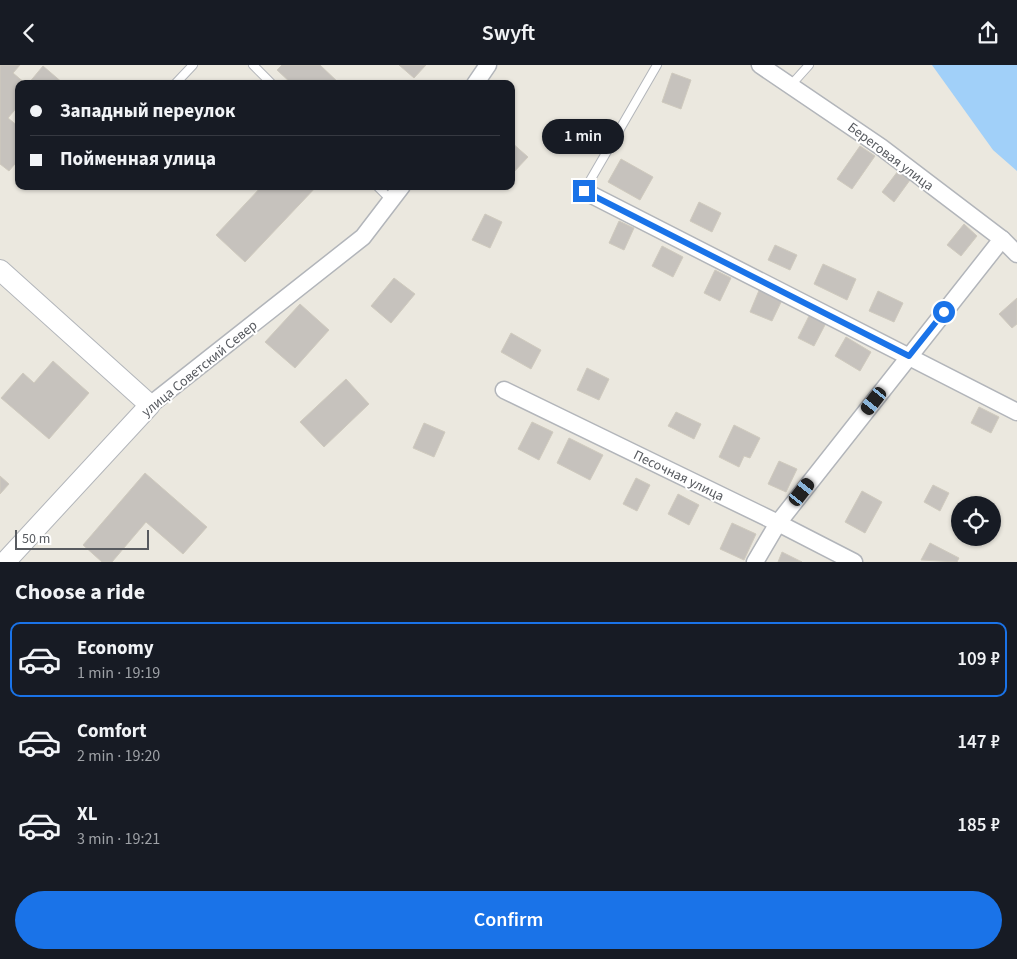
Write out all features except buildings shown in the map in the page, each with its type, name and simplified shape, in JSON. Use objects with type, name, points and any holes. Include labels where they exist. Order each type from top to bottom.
[{"type":"street","points":[[478,80],[488,65]]},
{"type":"street","name":"Береговая улица","points":[[760,65],[881,147],[1002,239],[1017,254]]},
{"type":"street","name":"улица Советский Север","points":[[6,561],[150,405],[363,237],[399,190]]},
{"type":"street","points":[[584,191],[1017,412]]},
{"type":"street","points":[[755,561],[778,523],[1002,239]]},
{"type":"street","points":[[0,270],[150,405]]},
{"type":"street","name":"Песочная улица","points":[[504,390],[854,561]]},
{"type":"lane","points":[[179,80],[193,65]]},
{"type":"lane","points":[[253,65],[268,80]]},
{"type":"lane","points":[[584,191],[657,65]]},
{"type":"lane","points":[[791,85],[809,65]]},
{"type":"lane","points":[[381,190],[392,201]]},
{"type":"water","points":[[932,65],[1017,65],[1017,171],[993,150]]},
{"type":"route","points":[[584,191],[909,356],[944,312]]}]
